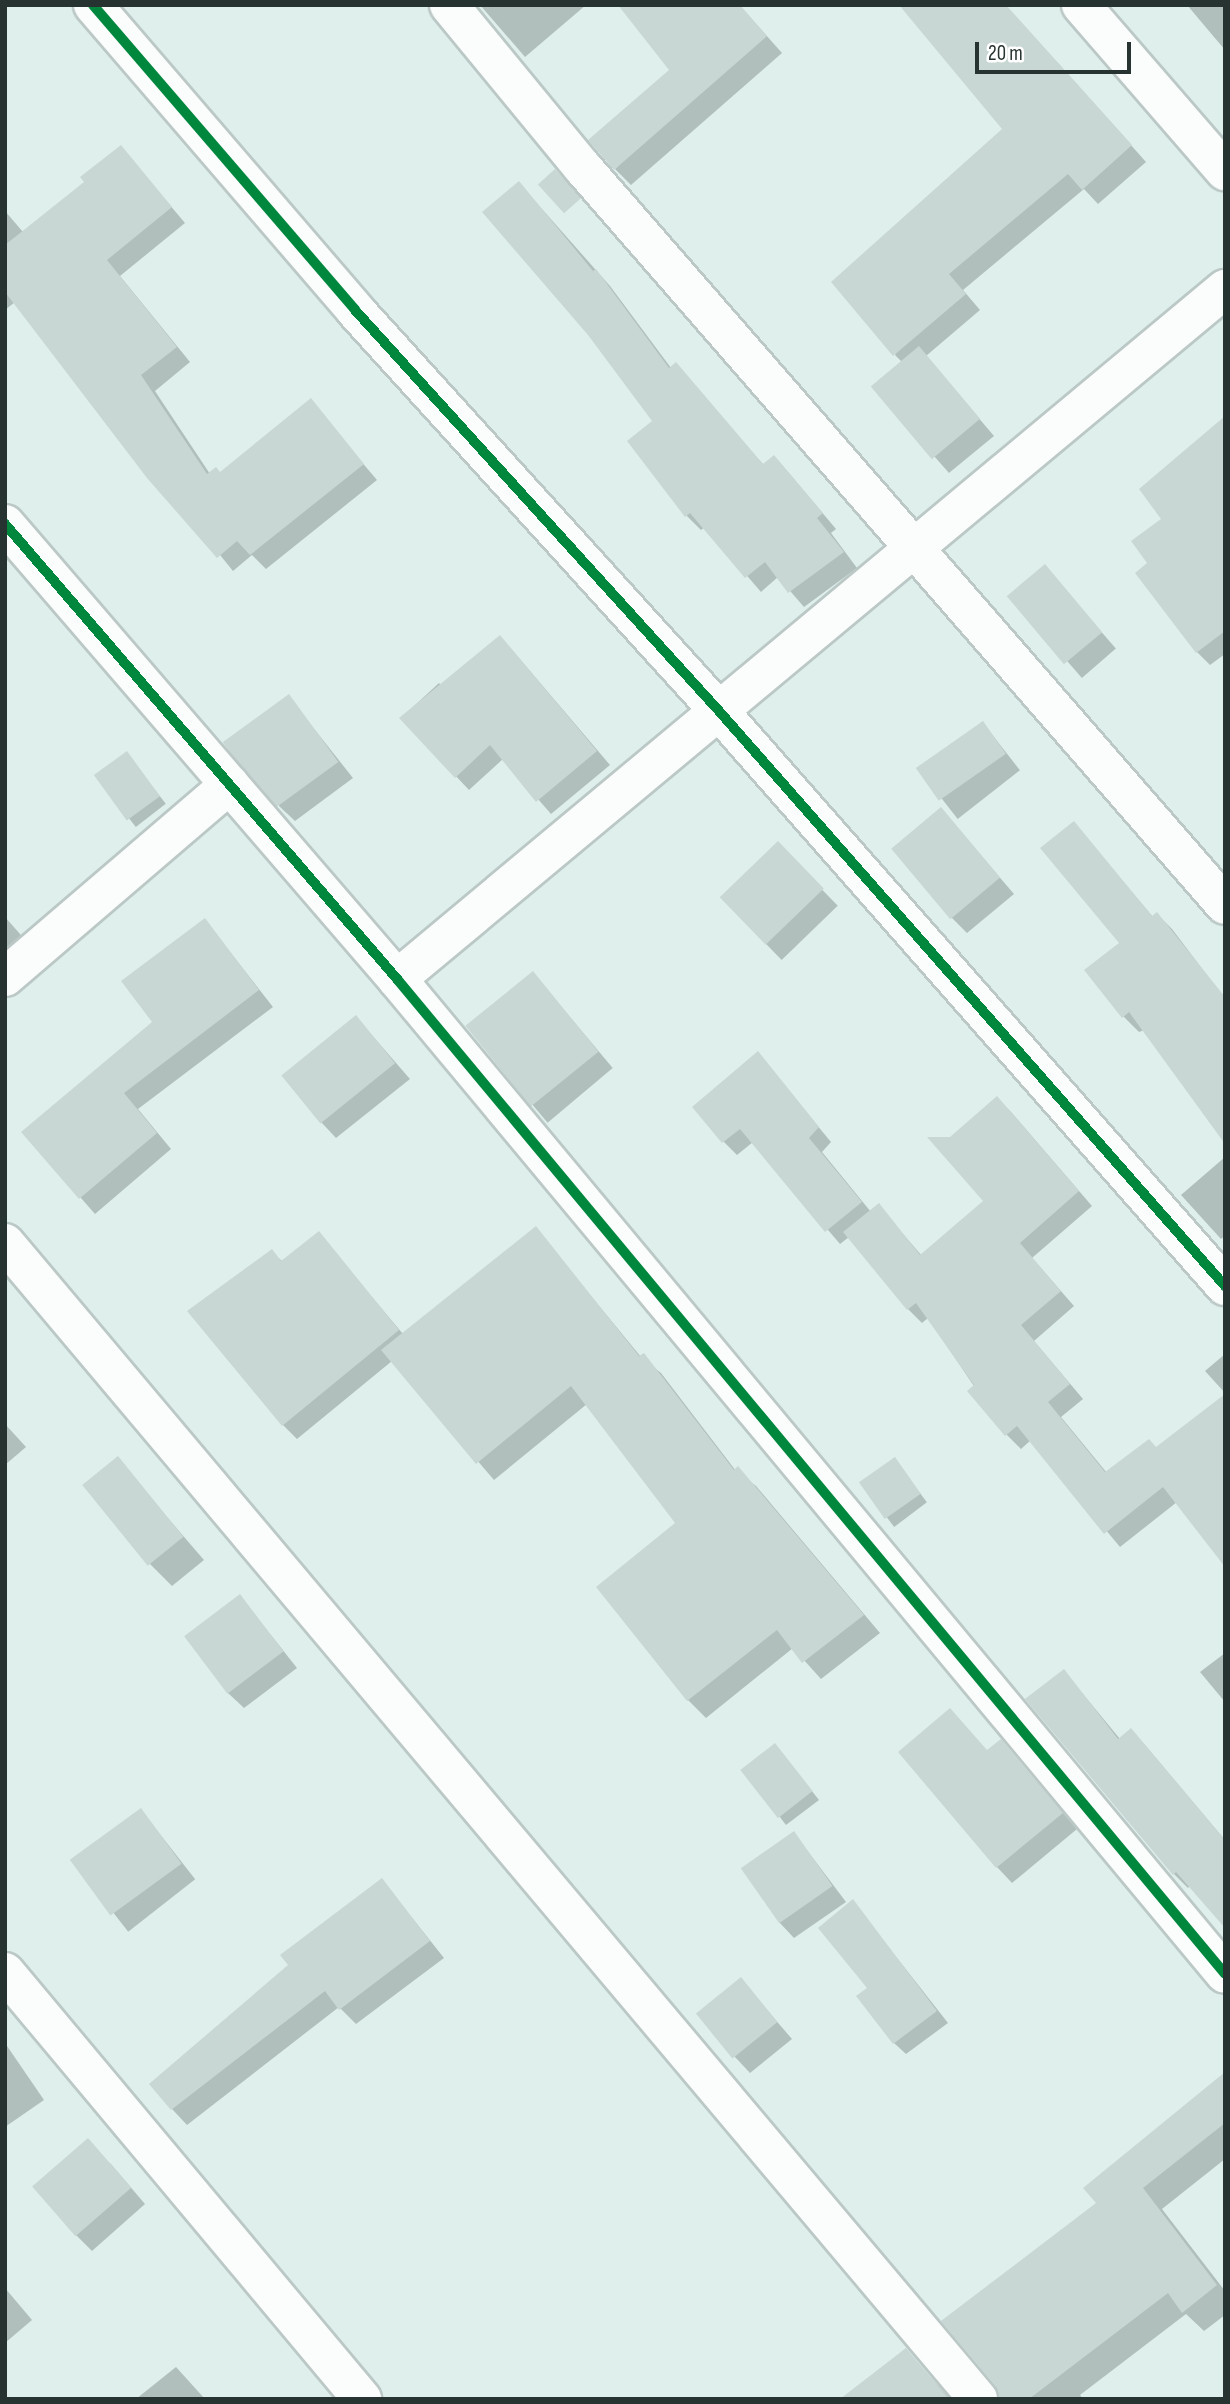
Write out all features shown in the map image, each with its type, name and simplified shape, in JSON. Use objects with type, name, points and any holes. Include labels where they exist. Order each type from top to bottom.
[{"type":"street","points":[[93,5],[355,310],[719,711],[1225,1286]]},
{"type":"street","points":[[449,5],[583,168],[1225,905]]},
{"type":"street","points":[[1081,5],[1225,171]]},
{"type":"street","points":[[397,979],[1225,289]]},
{"type":"street","points":[[5,524],[397,979],[1225,1974]]},
{"type":"street","points":[[5,976],[230,784]]},
{"type":"street","points":[[5,1243],[978,2399]]},
{"type":"street","points":[[5,1972],[362,2399]]},
{"type":"building","points":[[618,5],[740,5],[767,36],[614,170],[588,140],[669,70]]},
{"type":"building","points":[[899,5],[1006,5],[1132,145],[1082,190],[1068,174],[949,274],[966,294],[893,356],[831,282],[1002,129]]},
{"type":"building","points":[[121,145],[172,207],[107,260],[177,347],[141,375],[207,474],[216,467],[220,472],[311,398],[364,464],[250,555],[237,541],[217,558],[147,478],[5,292],[5,245],[84,182],[80,177]]},
{"type":"building","points":[[555,169],[581,198],[564,213],[538,184]]},
{"type":"building","points":[[519,181],[593,271],[596,269],[669,368],[676,362],[763,464],[774,455],[823,513],[817,518],[844,552],[788,593],[765,562],[745,578],[690,513],[685,517],[627,441],[652,421],[588,335],[482,212]]},
{"type":"building","points":[[919,346],[980,419],[932,459],[871,386]]},
{"type":"building","points":[[1225,416],[1225,631],[1196,653],[1135,573],[1147,563],[1131,541],[1161,519],[1139,489]]},
{"type":"building","points":[[1045,564],[1102,632],[1064,664],[1007,596]]},
{"type":"building","points":[[500,635],[597,751],[536,802],[490,745],[455,778],[399,718]]},
{"type":"building","points":[[289,694],[338,762],[272,810],[223,742]]},
{"type":"building","points":[[983,721],[1006,754],[939,801],[916,768]]},
{"type":"building","points":[[127,751],[160,796],[127,820],[94,775]]},
{"type":"building","points":[[941,807],[1000,877],[950,919],[891,849]]},
{"type":"building","points":[[1074,821],[1152,916],[1157,912],[1225,997],[1225,1144],[1129,1012],[1122,1018],[1084,970],[1119,943],[1040,848]]},
{"type":"building","points":[[778,841],[824,888],[766,945],[720,897]]},
{"type":"building","points":[[205,918],[259,990],[124,1093],[157,1133],[79,1199],[21,1132],[152,1022],[121,981]]},
{"type":"building","points":[[533,971],[598,1052],[531,1107],[465,1026]]},
{"type":"building","points":[[356,1015],[395,1063],[320,1124],[281,1075]]},
{"type":"building","points":[[758,1051],[819,1127],[809,1138],[862,1202],[825,1232],[740,1129],[722,1143],[692,1107]]},
{"type":"building","points":[[997,1096],[1079,1191],[1020,1243],[1061,1291],[1021,1325],[1070,1384],[1048,1402],[1105,1472],[1149,1439],[1156,1447],[1225,1394],[1225,1567],[1163,1487],[1104,1534],[1017,1426],[1005,1436],[967,1391],[974,1385],[916,1303],[907,1310],[843,1232],[879,1203],[920,1255],[983,1201],[927,1137],[950,1137]]},
{"type":"building","points":[[536,1226],[639,1356],[644,1353],[734,1470],[738,1466],[864,1615],[802,1663],[777,1630],[687,1701],[596,1587],[675,1523],[571,1386],[476,1464],[381,1350]]},
{"type":"building","points":[[319,1231],[399,1330],[282,1426],[187,1311],[272,1249],[281,1261]]},
{"type":"building","points":[[118,1456],[183,1537],[148,1566],[82,1485]]},
{"type":"building","points":[[895,1457],[921,1494],[885,1519],[859,1482]]},
{"type":"building","points":[[240,1594],[283,1652],[227,1694],[184,1636]]},
{"type":"building","points":[[1064,1669],[1118,1739],[1131,1728],[1225,1840],[1225,1928],[1176,1872],[1173,1875],[1025,1699]]},
{"type":"building","points":[[950,1708],[987,1750],[1001,1739],[1063,1813],[996,1868],[898,1752]]},
{"type":"building","points":[[775,1743],[813,1791],[778,1818],[740,1770]]},
{"type":"building","points":[[141,1808],[182,1864],[110,1916],[70,1860]]},
{"type":"building","points":[[794,1831],[832,1886],[779,1923],[741,1868]]},
{"type":"building","points":[[382,1878],[430,1941],[339,2010],[325,1991],[171,2110],[149,2084],[288,1965],[280,1955]]},
{"type":"building","points":[[853,1899],[937,2011],[893,2044],[856,1996],[867,1988],[818,1928]]},
{"type":"building","points":[[741,1977],[778,2022],[732,2059],[696,2014]]},
{"type":"building","points":[[1225,2072],[1225,2123],[1143,2188],[1217,2285],[1182,2313],[1168,2293],[1029,2399],[999,2399],[995,2385],[941,2321],[1096,2203],[1083,2188]]},
{"type":"building","points":[[88,2138],[131,2188],[75,2236],[32,2187]]},
{"type":"building","points":[[906,2348],[949,2399],[840,2399]]},
{"type":"cycle path","points":[[93,5],[355,310],[719,711],[1225,1286]]},
{"type":"cycle path","points":[[5,524],[397,979],[1225,1974]]}]
